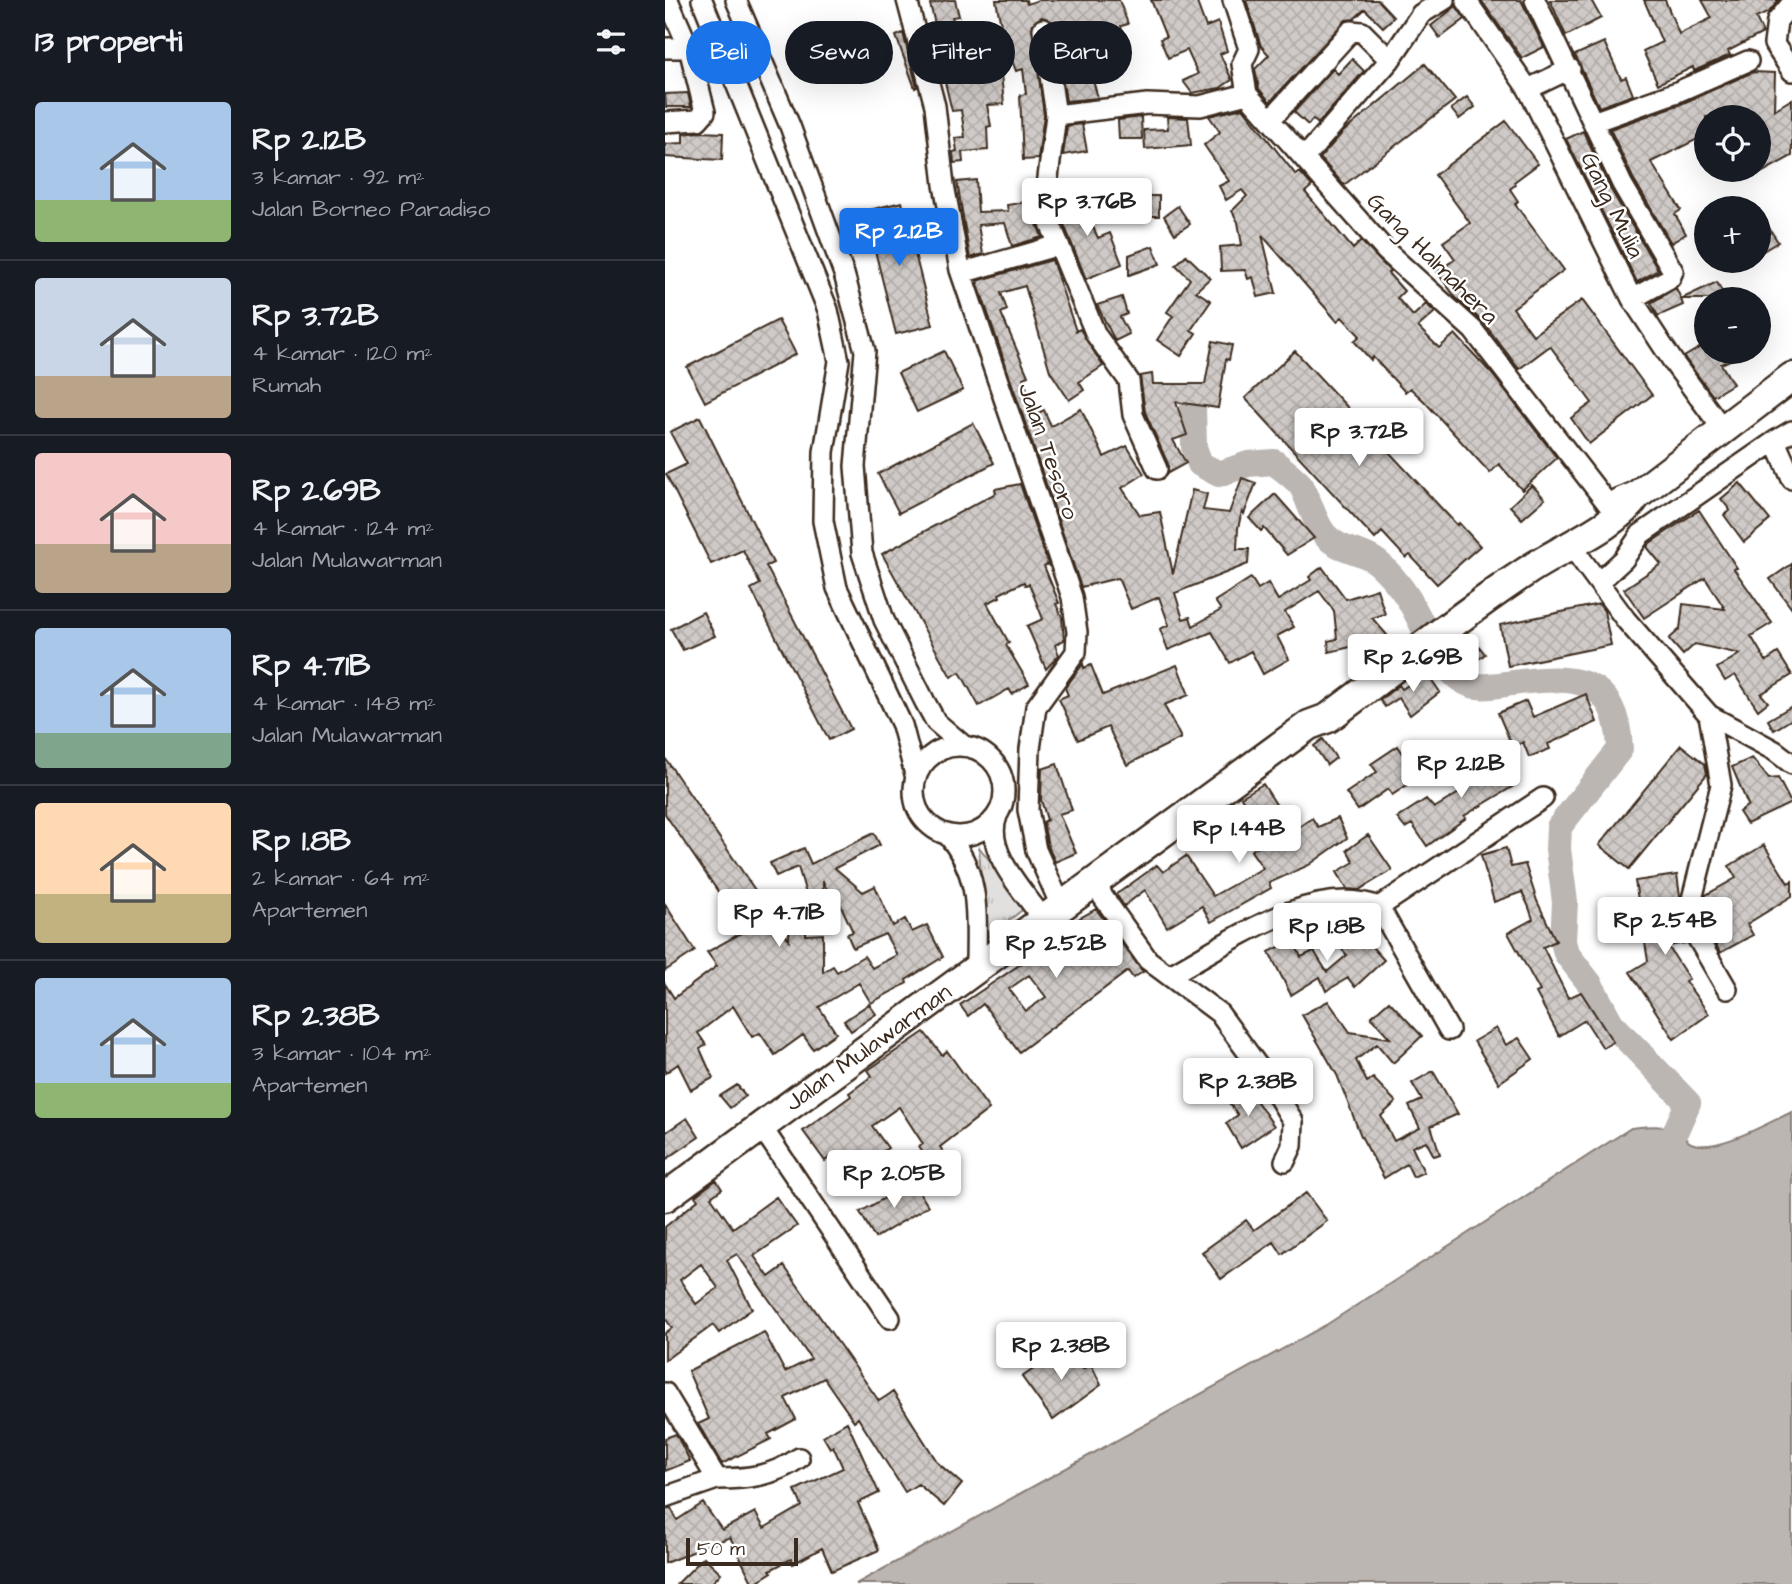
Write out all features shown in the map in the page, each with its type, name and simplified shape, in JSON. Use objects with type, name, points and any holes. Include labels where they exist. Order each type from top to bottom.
[{"type":"highway","name":"Jalan Mulawarman","points":[[1450,615],[1618,516],[1636,496],[1792,377]]},
{"type":"highway","name":"Jalan Mulawarman","points":[[665,1198],[761,1125],[910,1019],[975,967],[1053,914],[1309,725],[1328,718],[1407,648],[1450,615],[1511,558],[1636,496]]},
{"type":"street","points":[[668,0],[686,41]]},
{"type":"street","points":[[702,0],[828,310],[839,361],[824,452],[823,521],[837,588],[902,724],[916,778]]},
{"type":"street","points":[[736,0],[790,126],[844,274],[865,351],[855,466],[862,553],[884,620],[936,722],[964,746],[985,755],[1000,772],[1003,794],[991,829],[998,850],[1053,914]]},
{"type":"street","name":"Jalan Tesoro","points":[[907,0],[935,106],[944,184],[961,273],[1012,414],[1074,609],[1076,652],[1035,707],[1030,749],[1028,810],[1053,914]]},
{"type":"street","points":[[1056,115],[1147,104],[1200,106],[1247,94],[1243,64],[1249,49],[1233,0]]},
{"type":"street","points":[[1305,157],[1391,60],[1421,14],[1444,0]]},
{"type":"street","name":"Gang Mulia","points":[[1466,0],[1528,89],[1632,299],[1676,366],[1722,428]]},
{"type":"street","points":[[1535,0],[1633,205],[1673,271],[1670,278],[1632,299]]},
{"type":"street","points":[[1792,3],[1777,21],[1774,44],[1792,71]]},
{"type":"street","points":[[1271,119],[1351,31],[1362,32],[1391,60]]},
{"type":"street","points":[[665,48],[686,48]]},
{"type":"street","points":[[1593,122],[1678,92],[1748,61]]},
{"type":"street","points":[[1528,89],[1570,69]]},
{"type":"street","points":[[665,122],[698,120],[705,112],[698,84]]},
{"type":"street","points":[[1051,84],[1056,115],[1044,209],[1096,335],[1129,381],[1133,415],[1157,470]]},
{"type":"street","name":"Gang Halmahera","points":[[1247,94],[1386,251],[1473,330],[1610,507]]},
{"type":"street","points":[[961,273],[1059,245]]},
{"type":"street","points":[[1599,582],[1624,559],[1641,534],[1784,436],[1792,479]]},
{"type":"street","points":[[1570,544],[1626,620],[1709,715],[1775,751],[1792,764]]},
{"type":"street","points":[[1709,715],[1721,785],[1688,915],[1691,927],[1727,989]]},
{"type":"street","points":[[964,746],[949,747],[934,753],[923,764],[916,778],[914,792],[923,818],[947,834],[958,836],[980,831],[997,816]]},
{"type":"street","points":[[1379,907],[1543,798]]},
{"type":"street","points":[[947,834],[970,870],[975,895],[975,967]]},
{"type":"street","points":[[1096,881],[1103,897],[1147,960],[1219,1013],[1268,1080],[1293,1121],[1292,1146],[1285,1161]]},
{"type":"street","points":[[1170,975],[1264,923],[1311,904],[1368,903],[1379,907],[1449,1030]]},
{"type":"street","points":[[761,1125],[890,1318]]},
{"type":"street","points":[[665,1393],[717,1479]]},
{"type":"street","points":[[665,1497],[717,1479],[767,1475],[785,1468],[799,1458]]},
{"type":"green space","points":[[979,847],[1026,907],[985,939]]},
{"type":"shaded area","points":[[1792,1112],[1792,1584],[856,1584],[1326,1325],[1631,1128],[1668,1128],[1678,1132],[1691,1143],[1714,1144],[1728,1141]]},
{"type":"building","points":[[955,0],[959,16],[952,17],[953,21],[934,21],[930,4]]},
{"type":"building","points":[[996,0],[1026,0],[1027,4],[1039,0],[1119,0],[1127,21],[1051,21],[1042,17],[1036,21],[1029,21],[1029,84],[1040,84],[1044,115],[1038,159],[1023,160],[1020,95],[1026,94],[1023,69],[1016,71],[1015,68],[1015,21],[1000,21]]},
{"type":"building","points":[[1151,0],[1196,0],[1206,27],[1218,22],[1227,51],[1220,54],[1232,80],[1220,88],[1192,93],[1183,81],[1198,74],[1187,50],[1168,58],[1160,39],[1166,37]]},
{"type":"building","points":[[1246,0],[1378,0],[1394,17],[1383,27],[1365,9],[1354,19],[1346,20],[1270,102],[1259,89],[1255,69],[1269,55],[1261,46]]},
{"type":"building","points":[[1481,0],[1521,0],[1544,47],[1522,58]]},
{"type":"building","points":[[1550,0],[1591,0],[1601,18],[1566,36]]},
{"type":"building","points":[[1644,0],[1665,0],[1679,34],[1712,18],[1702,0],[1779,0],[1769,12],[1756,18],[1763,33],[1728,51],[1730,55],[1694,71],[1693,67],[1658,84],[1643,51],[1662,42]]},
{"type":"building","points":[[1456,6],[1465,19],[1440,38],[1431,26]]},
{"type":"building","points":[[903,33],[907,48],[907,66],[896,36]]},
{"type":"building","points":[[1604,42],[1621,79],[1626,77],[1633,95],[1599,107],[1575,55]]},
{"type":"building","points":[[1352,59],[1364,71],[1318,124],[1313,119],[1308,125],[1294,112],[1333,69],[1338,74]]},
{"type":"building","points":[[1425,64],[1455,100],[1344,185],[1320,158],[1343,132]]},
{"type":"building","points":[[1753,72],[1775,73],[1774,110],[1792,99],[1792,156],[1771,167],[1771,105],[1694,105],[1694,141],[1651,162],[1681,210],[1675,214],[1686,234],[1671,243],[1633,178],[1610,129],[1681,104]]},
{"type":"building","points":[[945,84],[1002,84],[1004,104],[987,105],[991,126],[987,127],[988,150],[962,152],[963,162],[954,163],[953,152],[957,151],[955,138],[965,137],[961,110],[952,111]]},
{"type":"building","points":[[1063,84],[1094,84],[1098,98],[1066,101]]},
{"type":"building","points":[[688,93],[691,107],[666,107],[665,94]]},
{"type":"building","points":[[1467,97],[1475,107],[1459,119],[1451,109]]},
{"type":"building","points":[[1243,108],[1296,175],[1300,172],[1312,186],[1305,192],[1353,249],[1361,241],[1390,271],[1388,273],[1404,291],[1397,298],[1413,316],[1426,304],[1435,312],[1418,327],[1439,348],[1455,334],[1492,374],[1557,458],[1522,490],[1499,464],[1490,473],[1424,401],[1410,388],[1405,392],[1373,357],[1371,360],[1354,341],[1360,336],[1342,317],[1337,321],[1262,235],[1276,293],[1258,297],[1253,277],[1248,279],[1245,270],[1221,271],[1220,247],[1242,245],[1238,222],[1232,211],[1247,196],[1242,190],[1226,200],[1219,186],[1229,181],[1204,145],[1220,132],[1209,116]]},
{"type":"building","points":[[1141,117],[1142,139],[1119,139],[1118,120]]},
{"type":"building","points":[[1167,117],[1188,118],[1191,145],[1145,149],[1144,130],[1168,129]]},
{"type":"building","points":[[1506,121],[1538,164],[1514,182],[1515,185],[1510,189],[1518,201],[1515,204],[1564,270],[1513,308],[1533,335],[1582,300],[1652,395],[1589,444],[1571,418],[1592,403],[1550,346],[1519,369],[1483,322],[1456,298],[1437,272],[1455,259],[1443,242],[1470,223],[1435,175]]},
{"type":"building","points":[[1082,124],[1087,151],[1063,155],[1067,126]]},
{"type":"building","points":[[1583,131],[1611,190],[1658,270],[1637,282],[1566,139]]},
{"type":"building","points":[[723,133],[722,160],[665,157],[665,144],[683,143],[683,134]]},
{"type":"building","points":[[976,180],[978,212],[1008,211],[1007,205],[1032,201],[1033,214],[1042,237],[1012,246],[1005,223],[978,225],[983,254],[970,258],[957,182]]},
{"type":"building","points":[[1072,192],[1076,200],[1080,198],[1098,238],[1110,233],[1122,264],[1086,279],[1057,207],[1058,198]]},
{"type":"building","points":[[1129,196],[1159,196],[1159,216],[1129,216]]},
{"type":"building","points":[[902,202],[933,325],[896,334],[865,211]]},
{"type":"building","points":[[1178,206],[1190,224],[1175,234],[1164,216]]},
{"type":"building","points":[[1771,231],[1778,242],[1771,246]]},
{"type":"building","points":[[1153,246],[1160,264],[1129,275],[1129,255]]},
{"type":"building","points":[[1186,255],[1210,278],[1196,291],[1211,301],[1191,330],[1196,333],[1181,356],[1157,340],[1173,316],[1167,312],[1190,279],[1176,265]]},
{"type":"building","points":[[1052,260],[1076,331],[1080,329],[1103,366],[1079,382],[1084,390],[1069,400],[1050,371],[1025,286],[1001,293],[1007,310],[1001,313],[1028,376],[1023,378],[1036,414],[1044,410],[1051,426],[1081,409],[1104,457],[1127,446],[1144,474],[1122,488],[1140,515],[1160,512],[1173,574],[1192,490],[1207,494],[1203,510],[1229,513],[1242,478],[1256,483],[1244,514],[1242,511],[1238,528],[1237,549],[1249,549],[1248,564],[1175,593],[1183,619],[1190,617],[1193,626],[1221,610],[1215,601],[1251,578],[1258,589],[1268,583],[1278,600],[1311,580],[1309,577],[1322,567],[1346,599],[1377,589],[1385,614],[1372,618],[1387,635],[1375,647],[1367,638],[1368,643],[1329,652],[1328,641],[1337,639],[1334,611],[1319,591],[1285,612],[1294,627],[1277,636],[1289,659],[1263,674],[1251,651],[1230,663],[1212,632],[1168,650],[1160,629],[1169,625],[1159,597],[1131,609],[1118,578],[1081,587],[977,281]]},
{"type":"building","points":[[1717,282],[1720,287],[1706,287]]},
{"type":"building","points":[[1676,288],[1683,305],[1658,316],[1651,303]]},
{"type":"building","points":[[1694,293],[1694,299],[1681,299]]},
{"type":"building","points":[[1122,297],[1127,314],[1120,317],[1129,334],[1115,341],[1097,305]]},
{"type":"building","points":[[778,320],[796,354],[705,402],[687,367]]},
{"type":"building","points":[[1213,341],[1232,345],[1229,360],[1226,359],[1218,408],[1176,402],[1187,435],[1173,440],[1186,463],[1168,473],[1168,464],[1145,412],[1140,376],[1152,374],[1153,384],[1205,384]]},
{"type":"building","points":[[944,351],[963,390],[917,412],[898,373]]},
{"type":"building","points":[[1295,351],[1457,525],[1459,523],[1480,546],[1437,584],[1410,555],[1406,558],[1382,532],[1375,539],[1245,398]]},
{"type":"building","points":[[1694,351],[1694,364],[1721,364],[1733,384],[1713,396],[1684,357]]},
{"type":"building","points":[[700,417],[773,563],[766,566],[851,729],[829,740],[751,589],[760,584],[743,550],[711,564],[666,474],[687,464],[670,432]]},
{"type":"building","points":[[973,423],[994,463],[899,513],[878,474]]},
{"type":"building","points":[[1740,483],[1770,520],[1744,542],[1724,515],[1730,510],[1721,499]]},
{"type":"building","points":[[1020,484],[1048,564],[1044,566],[1059,603],[1056,604],[1062,617],[1064,640],[1055,645],[1059,655],[1046,669],[1027,626],[1043,619],[1029,584],[1025,585],[1024,582],[987,603],[1009,643],[1006,645],[1029,684],[1012,694],[1009,689],[979,706],[960,672],[951,677],[882,554],[996,493],[995,489]]},
{"type":"building","points":[[1532,485],[1545,499],[1522,519],[1510,506]]},
{"type":"building","points":[[1275,494],[1314,538],[1287,555],[1264,528],[1261,531],[1249,518]]},
{"type":"building","points":[[1699,510],[1737,568],[1734,569],[1772,623],[1751,636],[1766,661],[1778,653],[1792,675],[1761,694],[1768,702],[1758,710],[1735,675],[1725,681],[1717,668],[1740,654],[1695,644],[1683,655],[1669,639],[1680,629],[1683,604],[1725,609],[1705,578],[1644,618],[1624,589],[1661,564],[1647,547],[1650,543]]},
{"type":"building","points":[[1792,564],[1792,609],[1770,579]]},
{"type":"building","points":[[1599,604],[1604,611],[1611,645],[1508,666],[1500,625]]},
{"type":"building","points":[[703,612],[715,636],[683,650],[671,629]]},
{"type":"building","points":[[1470,635],[1485,654],[1468,667],[1453,648]]},
{"type":"building","points":[[1083,664],[1084,668],[1091,665],[1103,695],[1177,665],[1189,695],[1164,705],[1181,738],[1127,765],[1108,727],[1078,740],[1059,699],[1068,695],[1065,688]]},
{"type":"building","points":[[1427,673],[1440,692],[1410,715],[1399,698],[1385,707],[1380,700],[1399,685],[1402,689]]},
{"type":"building","points":[[1586,694],[1597,722],[1548,744],[1550,749],[1529,757],[1523,742],[1513,748],[1498,713],[1526,701],[1533,717]]},
{"type":"building","points":[[1792,706],[1792,719],[1774,730],[1768,720]]},
{"type":"building","points":[[1323,739],[1336,758],[1327,765],[1314,746]]},
{"type":"building","points":[[1681,745],[1705,764],[1707,774],[1629,869],[1599,845]]},
{"type":"building","points":[[1398,746],[1419,777],[1392,795],[1388,789],[1358,810],[1346,793],[1377,772],[1371,764]]},
{"type":"building","points":[[1493,749],[1517,784],[1464,816],[1466,818],[1427,846],[1412,824],[1405,828],[1397,818],[1426,799],[1434,808],[1464,790],[1462,787],[1479,777],[1472,764]]},
{"type":"building","points":[[665,758],[789,940],[790,902],[807,903],[806,935],[823,934],[823,972],[833,966],[837,972],[864,956],[872,968],[897,955],[885,934],[853,948],[847,934],[853,932],[835,893],[829,895],[823,881],[823,896],[808,900],[798,867],[776,876],[770,863],[804,848],[811,864],[874,833],[880,845],[835,868],[863,892],[875,886],[893,926],[905,919],[912,932],[927,925],[943,957],[906,980],[907,983],[871,1003],[859,983],[819,1007],[836,1033],[813,1049],[803,1035],[775,1055],[760,1033],[752,1037],[733,1006],[698,1033],[706,1045],[700,1049],[713,1078],[691,1090],[678,1064],[665,1073],[665,984],[674,998],[717,966],[707,952],[745,931],[665,814]]},
{"type":"building","points":[[1752,758],[1769,779],[1778,778],[1791,803],[1747,824],[1739,812],[1748,805],[1732,767]]},
{"type":"building","points":[[1057,764],[1072,810],[1059,814],[1076,853],[1055,862],[1048,846],[1043,822],[1047,820],[1041,800],[1042,769]]},
{"type":"building","points":[[1263,784],[1293,831],[1312,818],[1318,827],[1338,818],[1347,838],[1309,865],[1269,883],[1271,888],[1211,922],[1202,906],[1167,927],[1145,890],[1124,906],[1116,894],[1157,865],[1163,872],[1186,856],[1213,896],[1263,868],[1251,851],[1267,840],[1241,797]]},
{"type":"building","points":[[1368,835],[1392,870],[1359,890],[1347,889],[1337,872],[1354,862],[1347,850]]},
{"type":"building","points":[[1764,845],[1788,883],[1792,881],[1792,896],[1747,924],[1753,935],[1720,953],[1701,915],[1706,895],[1736,878],[1729,866]]},
{"type":"building","points":[[1506,848],[1511,867],[1525,864],[1537,901],[1556,941],[1543,947],[1568,998],[1581,992],[1613,1042],[1603,1048],[1585,1020],[1559,1036],[1536,993],[1540,991],[1508,933],[1533,919],[1528,905],[1522,892],[1494,902],[1481,855]]},
{"type":"building","points":[[1677,875],[1680,896],[1676,918],[1686,943],[1668,946],[1689,979],[1685,981],[1709,1014],[1674,1039],[1630,972],[1648,961],[1635,881]]},
{"type":"building","points":[[665,904],[695,951],[665,971]]},
{"type":"building","points":[[1096,909],[1143,972],[1133,978],[1128,971],[1019,1052],[983,1004],[968,1016],[960,1005],[1059,938],[1055,932],[1069,921],[1071,923]],"holes":[[[1029,975],[1046,997],[1026,1011],[1009,989]]]},
{"type":"building","points":[[1351,924],[1384,960],[1355,987],[1348,978],[1326,991],[1320,977],[1291,995],[1269,952],[1293,940],[1301,957],[1314,951],[1327,972],[1347,955],[1333,940]]},
{"type":"building","points":[[1328,1001],[1350,1032],[1390,1038],[1371,1017],[1389,1001],[1422,1036],[1393,1063],[1377,1044],[1356,1060],[1367,1082],[1373,1078],[1396,1102],[1381,1116],[1394,1141],[1420,1128],[1409,1106],[1422,1100],[1412,1083],[1433,1071],[1458,1114],[1431,1126],[1440,1154],[1434,1156],[1426,1141],[1412,1147],[1424,1172],[1413,1177],[1407,1164],[1384,1178],[1361,1136],[1337,1075],[1302,1015]]},
{"type":"building","points":[[869,1004],[876,1014],[851,1031],[844,1021]]},
{"type":"building","points":[[1496,1028],[1506,1045],[1519,1038],[1533,1059],[1499,1083],[1474,1041]]},
{"type":"building","points":[[924,1032],[942,1055],[947,1051],[989,1109],[940,1147],[954,1167],[940,1177],[919,1147],[923,1144],[899,1107],[872,1126],[888,1148],[867,1162],[877,1174],[856,1185],[834,1154],[825,1161],[803,1131],[851,1096],[849,1093],[872,1076],[868,1070]]},
{"type":"building","points":[[737,1085],[746,1096],[730,1108],[720,1096]]},
{"type":"building","points":[[1246,1086],[1274,1126],[1241,1148],[1226,1123],[1238,1115],[1227,1100]]},
{"type":"building","points":[[687,1118],[699,1137],[665,1160],[665,1133]]},
{"type":"building","points":[[716,1180],[722,1189],[711,1197],[733,1228],[776,1197],[797,1226],[754,1256],[769,1277],[784,1266],[879,1401],[893,1392],[938,1463],[962,1484],[944,1506],[918,1484],[905,1492],[858,1418],[854,1421],[824,1378],[785,1398],[796,1419],[768,1434],[771,1439],[722,1464],[698,1424],[709,1419],[688,1371],[764,1332],[785,1372],[811,1359],[737,1254],[727,1260],[752,1309],[719,1333],[713,1325],[665,1360],[665,1333],[672,1328],[665,1318],[665,1227],[698,1200],[695,1196]],"holes":[[[701,1264],[718,1288],[696,1304],[680,1280]]]},
{"type":"building","points":[[913,1182],[928,1206],[875,1238],[860,1212]]},
{"type":"building","points":[[1306,1193],[1327,1221],[1282,1254],[1274,1242],[1221,1279],[1202,1252],[1246,1220],[1254,1230]]},
{"type":"building","points":[[1067,1346],[1083,1369],[1091,1364],[1101,1385],[1053,1420],[1022,1377]]},
{"type":"building","points":[[847,1422],[879,1493],[858,1503],[879,1550],[832,1571],[822,1548],[793,1564],[791,1559],[770,1570],[772,1572],[753,1584],[730,1537],[665,1563],[665,1509],[671,1508],[677,1520],[703,1503],[722,1530],[755,1512],[764,1528],[802,1506],[795,1490],[843,1468],[833,1446],[830,1448],[823,1436]]},
{"type":"building","points":[[676,1434],[690,1461],[665,1471],[665,1438]]},
{"type":"building","points":[[704,1557],[721,1573],[711,1584],[677,1584]]},
{"type":"waterway","points":[[1193,407],[1194,447],[1200,464],[1219,474],[1248,464],[1274,462],[1289,474],[1302,487],[1325,535],[1337,544],[1371,558],[1394,579],[1408,598],[1441,659],[1459,678],[1469,684],[1485,686],[1534,680],[1572,681],[1587,685],[1600,693],[1610,706],[1617,724],[1620,749],[1559,827],[1558,849],[1565,902],[1563,941],[1566,953],[1590,984],[1611,1023],[1688,1103],[1676,1130]]}]
